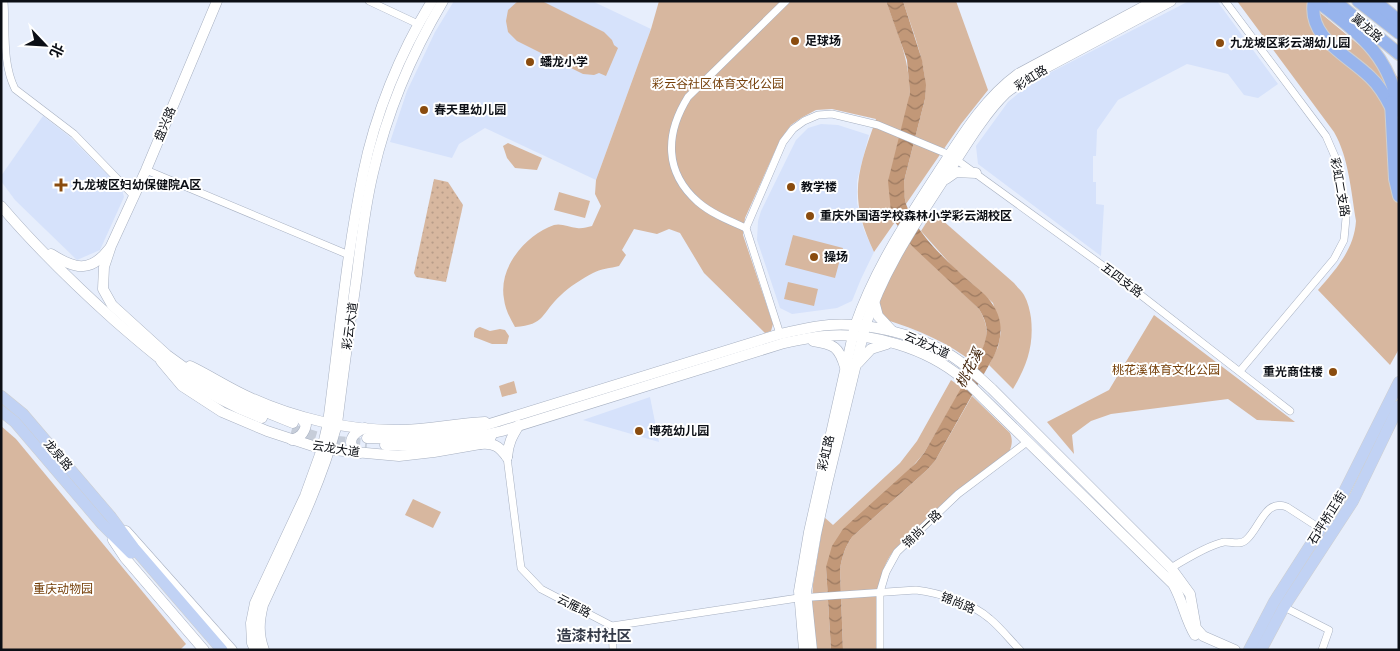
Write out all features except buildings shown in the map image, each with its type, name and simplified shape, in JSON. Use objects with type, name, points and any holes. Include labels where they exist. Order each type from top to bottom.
[{"type":"highway","points":[[1395,113],[1386,95],[1370,77],[1321,34],[1313,16],[1315,1],[1336,7],[1372,47],[1382,63],[1395,113],[1395,179],[1399,196]]},
{"type":"highway","name":"翼龙路","points":[[1358,1],[1399,33]]},
{"type":"highway","points":[[1374,1],[1399,21]]},
{"type":"highway","points":[[1386,1],[1399,10]]},
{"type":"highway","name":"翼龙路","points":[[1336,7],[1399,54]]},
{"type":"main road","name":"盘兴路","points":[[111,246],[146,170],[217,1]]},
{"type":"main road","name":"彩云大道","points":[[332,424],[349,256],[363,173],[371,139],[390,84],[418,24],[432,1]]},
{"type":"main road","name":"彩云大道","points":[[264,650],[259,623],[263,606],[312,497],[332,424],[372,174],[399,88],[427,28],[443,1]]},
{"type":"main road","name":"彩虹路","points":[[804,650],[802,597],[808,532],[845,368],[870,298],[885,265],[951,155],[988,102],[1002,86],[1018,74],[1154,1]]},
{"type":"main road","name":"彩虹路","points":[[927,197],[943,181],[951,155],[1007,93],[1019,84],[1171,1]]},
{"type":"main road","points":[[943,181],[956,172],[976,173]]},
{"type":"main road","name":"云龙大道","points":[[1,206],[78,288],[204,391],[244,411],[295,423],[332,424],[399,456],[480,444],[501,426]]},
{"type":"main road","points":[[36,245],[64,262],[73,266],[83,267],[104,256],[111,246]]},
{"type":"main road","name":"云龙大道","points":[[111,246],[104,267],[103,278],[103,289],[107,298],[164,358],[182,386],[202,400],[242,421],[292,440],[326,450],[365,441],[394,430],[436,428],[475,422],[501,426],[519,425],[774,346],[800,340],[859,332],[892,331],[930,344],[947,352],[967,366],[992,389],[1171,568],[1190,594],[1196,628],[1203,636],[1235,650]]},
{"type":"main road","points":[[831,325],[850,316],[870,298],[878,316],[892,331]]},
{"type":"main road","name":"云龙大道","points":[[365,441],[398,446],[471,439],[501,426],[780,334],[831,325],[908,348],[941,363],[961,377],[1173,584],[1179,593],[1187,621],[1196,636],[1223,650]]},
{"type":"main road","name":"彩虹路","points":[[812,650],[802,597],[856,366],[859,332]]},
{"type":"main road","points":[[800,340],[828,343],[836,347],[845,368]]},
{"type":"main road","points":[[856,366],[872,349],[891,342]]},
{"type":"main road","name":"云龙大道","points":[[164,358],[209,375],[295,423]]},
{"type":"main road","name":"石坪桥正街","points":[[1249,650],[1274,602],[1321,528],[1358,464],[1399,382]]},
{"type":"main road","name":"龙泉路","points":[[1,396],[23,414],[107,521]]},
{"type":"main road","name":"石坪桥正街","points":[[1261,650],[1284,607],[1353,501],[1399,406]]},
{"type":"main road","name":"龙泉路","points":[[1,411],[15,422],[107,521]]},
{"type":"main road","points":[[292,440],[302,435],[306,425],[295,423]]},
{"type":"main road","points":[[507,456],[510,441],[519,425]]},
{"type":"main road","points":[[480,444],[492,444],[500,447],[507,456]]},
{"type":"main road","name":"彩云大道","points":[[255,650],[252,642],[251,623],[256,603],[326,450]]},
{"type":"main road","points":[[107,521],[125,558],[204,650]]},
{"type":"main road","points":[[107,521],[130,552],[214,650]]},
{"type":"main road","points":[[107,521],[134,548],[222,650]]},
{"type":"main road","points":[[107,521],[140,545],[232,650]]},
{"type":"street","points":[[4,1],[7,65],[15,89],[74,134],[134,196]]},
{"type":"street","points":[[369,1],[418,24]]},
{"type":"street","points":[[780,334],[746,228],[718,216],[699,203],[685,188],[672,158],[671,143],[674,126],[680,110],[688,97],[786,1]]},
{"type":"street","name":"彩虹二支路","points":[[1225,1],[1326,136],[1336,159],[1346,218],[1344,240],[1334,259],[1240,371]]},
{"type":"street","name":"五四支路","points":[[746,228],[783,142],[794,128],[804,120],[818,115],[832,114],[878,125],[951,155],[1106,268],[1290,411]]},
{"type":"street","points":[[146,170],[349,256]]},
{"type":"street","name":"锦尚一路","points":[[880,650],[880,592],[886,572],[897,552],[958,494],[1027,442]]},
{"type":"street","name":"云雁路","points":[[507,456],[521,568],[541,589],[612,626]]},
{"type":"street","points":[[1171,568],[1187,558],[1220,544],[1243,542],[1251,535],[1269,508],[1275,505],[1281,504],[1287,507],[1321,528]]},
{"type":"street","name":"锦尚路","points":[[802,597],[916,590],[931,592],[977,610],[990,619],[1020,650]]},
{"type":"street","points":[[613,650],[612,626],[802,597]]},
{"type":"street","points":[[1284,607],[1329,630],[1322,650]]},
{"type":"shaded area","name":"蟠龙小学","points":[[454,1],[592,1],[651,29],[596,180],[485,128],[459,144],[452,158],[390,142],[407,91],[435,32]]},
{"type":"shaded area","points":[[1189,1],[1217,1],[1278,84],[1258,98],[1244,95],[1228,74],[1187,64],[1118,100],[1097,130],[1096,156],[1093,156],[1093,182],[1096,182],[1096,204],[1104,205],[1101,256],[978,164],[976,146],[1008,102],[1032,82]]},
{"type":"shaded area","name":"九龙坡区妇幼保健院A区","points":[[43,116],[70,137],[122,189],[124,197],[100,250],[77,260],[15,200],[1,181],[1,176]]},
{"type":"shaded area","name":"重庆外国语学校森林小学彩云湖校区","points":[[821,124],[838,125],[869,135],[857,181],[857,203],[864,230],[874,252],[852,301],[837,308],[792,314],[780,308],[757,240],[758,221],[761,211],[796,140],[808,128]]},
{"type":"shaded area","name":"博苑幼儿园","points":[[650,397],[659,442],[583,420]]},
{"type":"green space","points":[[518,1],[542,1],[604,32],[618,48],[606,76],[599,73],[594,75],[583,74],[517,41],[508,32],[506,21],[508,10]]},
{"type":"green space","name":"彩云谷社区体育文化公园","points":[[659,1],[886,1],[899,35],[908,68],[910,93],[891,212],[895,222],[874,252],[861,216],[858,185],[864,155],[876,119],[832,109],[816,110],[791,125],[780,140],[745,218],[743,235],[773,324],[771,331],[765,333],[704,273],[680,233],[669,229],[657,234],[634,229],[622,250],[626,255],[619,266],[599,270],[584,278],[564,292],[538,321],[525,326],[515,327],[504,299],[505,275],[516,254],[524,244],[544,230],[554,225],[579,228],[592,226],[601,206],[595,194],[596,180],[651,29]]},
{"type":"green space","points":[[903,1],[956,1],[988,90],[961,124],[906,204],[904,181],[925,99],[925,86],[919,49]]},
{"type":"green space","points":[[1237,1],[1306,1],[1399,78],[1399,349],[1390,365],[1318,290],[1343,258],[1355,231],[1356,221],[1351,187],[1339,142],[1334,132]]},
{"type":"green space","points":[[508,143],[542,158],[537,170],[515,168],[507,158],[503,146]]},
{"type":"green space","points":[[434,179],[448,182],[463,205],[446,282],[416,277],[414,273]]},
{"type":"green space","points":[[559,192],[590,201],[585,218],[554,210]]},
{"type":"green space","points":[[933,212],[1014,283],[1022,292],[1029,306],[1032,328],[1030,346],[1026,364],[1013,389],[989,365],[998,347],[1001,332],[993,303],[953,267],[921,231]]},
{"type":"green space","name":"操场","points":[[793,235],[843,248],[835,278],[785,265]]},
{"type":"green space","points":[[910,242],[979,309],[987,331],[983,350],[975,364],[954,349],[932,337],[884,319],[877,303],[893,270]]},
{"type":"green space","points":[[788,282],[818,289],[814,306],[784,299]]},
{"type":"green space","name":"桃花溪体育文化公园","points":[[1154,315],[1295,422],[1257,420],[1228,399],[1111,414],[1091,421],[1072,435],[1074,454],[1047,422],[1109,390]]},
{"type":"green space","points":[[480,327],[490,331],[505,330],[509,336],[507,344],[492,344],[474,337],[475,331]]},
{"type":"green space","points":[[951,380],[962,388],[924,453],[826,567],[831,650],[816,650],[812,606],[813,584],[824,517],[833,525],[900,463],[917,441]]},
{"type":"green space","points":[[514,381],[517,393],[502,397],[499,386]]},
{"type":"green space","points":[[972,396],[1010,433],[1012,443],[1009,452],[957,492],[892,553],[882,572],[880,581],[877,650],[843,650],[840,569],[847,545],[852,537],[935,461]]},
{"type":"green space","name":"重庆动物园","points":[[1,426],[16,439],[186,644],[180,650],[1,650]]},
{"type":"green space","points":[[413,499],[441,512],[433,528],[405,515]]},
{"type":"water","points":[[886,1],[903,1],[922,60],[926,85],[925,99],[904,181],[906,204],[917,226],[933,246],[991,302],[997,311],[1001,331],[994,356],[935,461],[852,537],[847,545],[840,569],[843,650],[831,650],[826,567],[832,546],[843,529],[916,463],[924,453],[980,355],[987,332],[985,321],[979,309],[912,246],[895,222],[891,212],[888,181],[910,93],[907,60]]},
{"type":"tunnel","points":[[292,429],[328,440],[367,444]]},
{"type":"place","name":"足球场","points":[[795,41]]},
{"type":"place","name":"九龙坡区彩云湖幼儿园","points":[[1220,43]]},
{"type":"place","name":"蟠龙小学","points":[[530,62]]},
{"type":"place","name":"春天里幼儿园","points":[[424,110]]},
{"type":"place","name":"九龙坡区妇幼保健院A区","points":[[61,185]]},
{"type":"place","name":"教学楼","points":[[791,187]]},
{"type":"place","name":"重庆外国语学校森林小学彩云湖校区","points":[[810,216]]},
{"type":"place","name":"操场","points":[[814,257]]},
{"type":"place","name":"重光商住楼","points":[[1333,372]]},
{"type":"place","name":"博苑幼儿园","points":[[639,431]]},
{"type":"district","name":"造漆村社区","points":[[594,636]]},
{"type":"water label","name":"桃花溪","points":[[969,368]]}]
